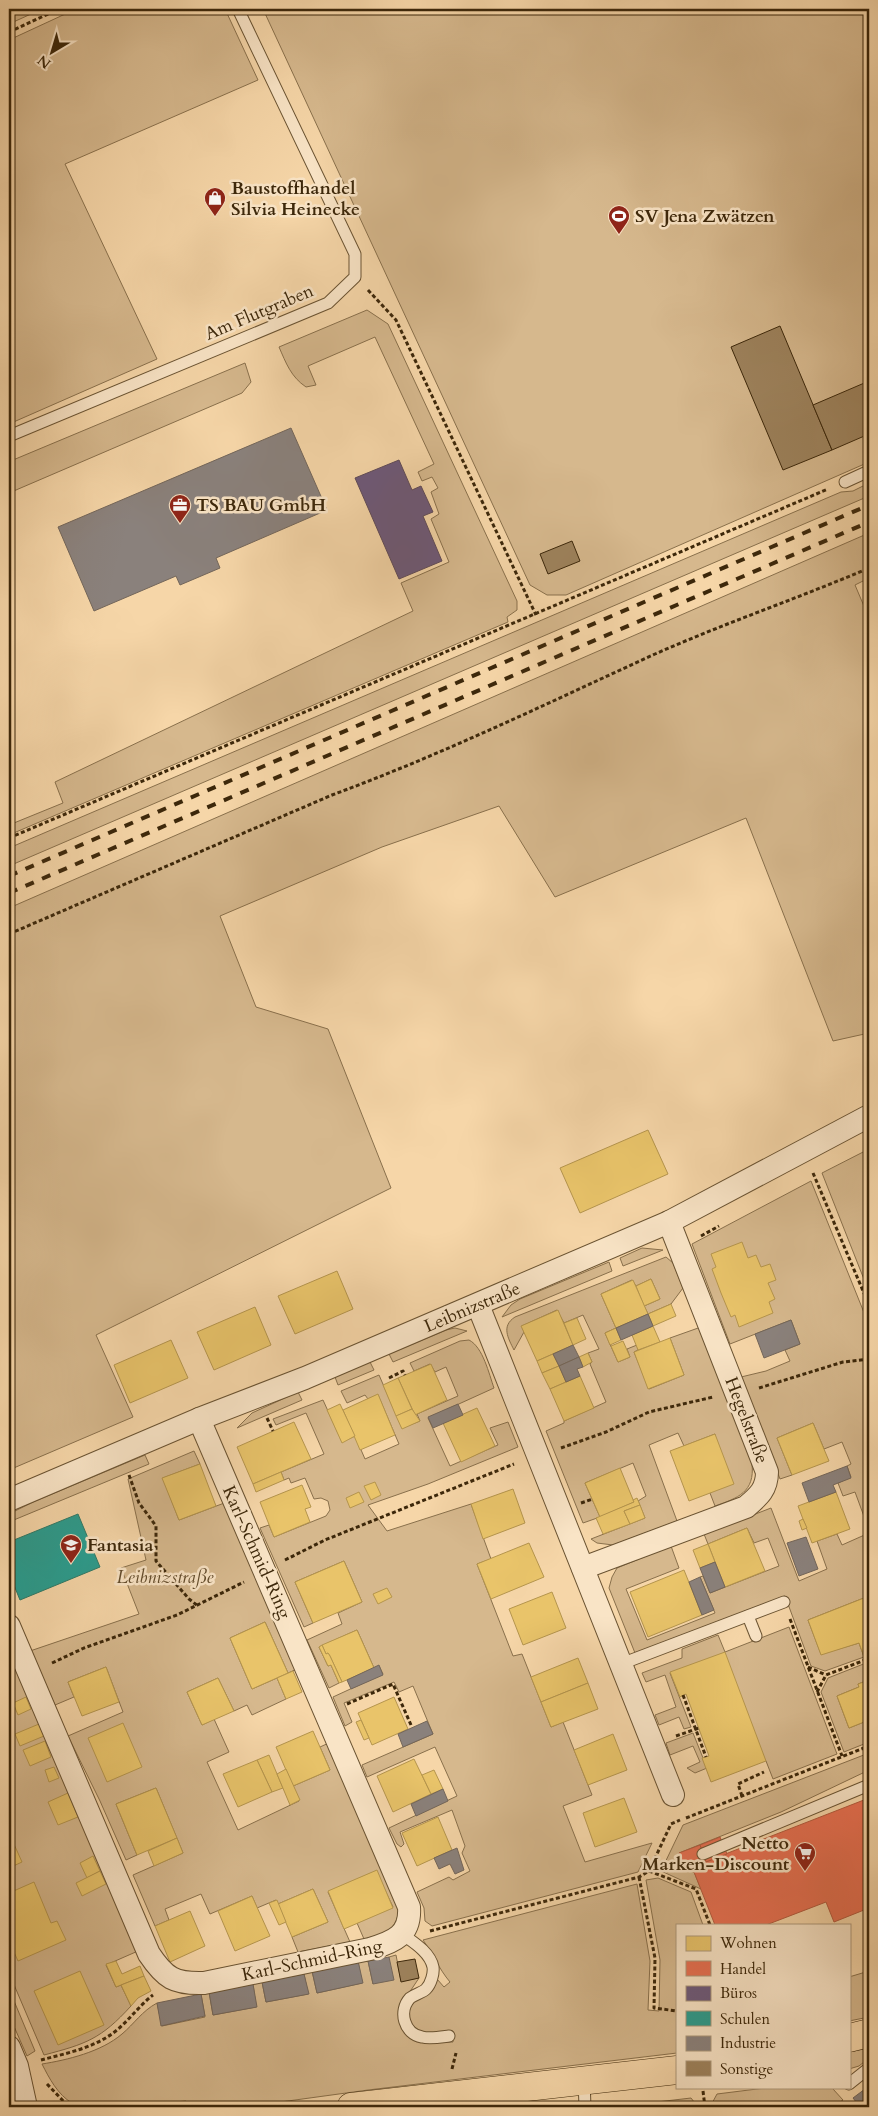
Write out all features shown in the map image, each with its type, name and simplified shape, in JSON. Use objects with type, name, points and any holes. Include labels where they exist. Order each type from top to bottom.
[{"type":"main road","points":[[850,2038],[869,2033]]},
{"type":"main road","points":[[351,2107],[676,2070]]},
{"type":"street","name":"Leibnizstraße","points":[[9,1500],[199,1419],[305,1378],[669,1222],[869,1116]]},
{"type":"street","name":"Hegelstraße","points":[[583,1568],[746,1507],[758,1496],[767,1483],[767,1472],[669,1222]]},
{"type":"street","points":[[478,1305],[673,1795]]},
{"type":"street","name":"Karl-Schmid-Ring","points":[[170,1978],[185,1984],[204,1982],[370,1949],[390,1943],[402,1934],[410,1920],[409,1907],[199,1419]]},
{"type":"street","points":[[9,1626],[149,1954],[160,1970],[170,1978]]},
{"type":"street","points":[[9,2047],[17,2066],[26,2107]]},
{"type":"lane","points":[[238,9],[355,254],[355,277]]},
{"type":"lane","name":"Am Flutgraben","points":[[9,436],[328,303],[355,277]]},
{"type":"lane","points":[[845,482],[869,471]]},
{"type":"lane","points":[[621,1664],[784,1602]]},
{"type":"lane","points":[[748,1616],[756,1636]]},
{"type":"lane","points":[[703,1854],[869,1785]]},
{"type":"lane","points":[[402,1934],[420,1948],[429,1958],[433,1968],[431,1980],[426,1989],[409,1999],[404,2007],[403,2019],[409,2030],[421,2037],[449,2036]]},
{"type":"lane","points":[[850,2084],[869,2068]]},
{"type":"lane","points":[[584,2080],[585,2107]]},
{"type":"path","points":[[9,32],[59,9]]},
{"type":"path","points":[[355,277],[396,320],[536,615]]},
{"type":"path","points":[[9,838],[845,482]]},
{"type":"path","points":[[9,934],[332,795],[387,775],[472,739],[665,650],[869,568]]},
{"type":"path","points":[[804,1151],[869,1304]]},
{"type":"path","points":[[694,1240],[718,1226]]},
{"type":"path","points":[[756,1388],[843,1362],[869,1359]]},
{"type":"path","points":[[389,1378],[403,1371],[405,1375]]},
{"type":"path","points":[[560,1448],[606,1432],[649,1412],[716,1396]]},
{"type":"path","points":[[267,1418],[273,1431]]},
{"type":"path","points":[[284,1561],[325,1540],[518,1462]]},
{"type":"path","points":[[129,1474],[139,1503],[156,1526],[156,1561],[198,1606]]},
{"type":"path","points":[[46,1667],[84,1648],[198,1606],[249,1579]]},
{"type":"path","points":[[784,1602],[842,1756]]},
{"type":"path","points":[[818,1692],[826,1675],[865,1660]]},
{"type":"path","points":[[808,1667],[826,1675]]},
{"type":"path","points":[[350,1712],[346,1704],[393,1684],[398,1701],[411,1725]]},
{"type":"path","points":[[683,1695],[697,1728],[706,1757]]},
{"type":"path","points":[[674,1736],[697,1728]]},
{"type":"path","points":[[402,1934],[433,1931],[639,1877],[649,1871],[672,1824],[869,1746]]},
{"type":"path","points":[[742,1796],[738,1784],[764,1772]]},
{"type":"path","points":[[649,1871],[696,1890],[710,1924]]},
{"type":"path","points":[[639,1877],[655,1958],[654,2008],[676,2011]]},
{"type":"path","points":[[35,2062],[66,2055],[95,2044],[117,2030],[141,2004],[170,1978]]},
{"type":"path","points":[[445,2096],[458,2047],[449,2036]]},
{"type":"path","points":[[43,2079],[69,2107]]},
{"type":"path","points":[[703,2091],[705,2107]]},
{"type":"green space","points":[[16,9],[42,9],[9,24],[9,12]]},
{"type":"green space","points":[[76,9],[225,9],[258,80],[65,164],[157,359],[9,424],[9,40]]},
{"type":"green space","name":"SV Jena Zwätzen","points":[[263,9],[869,9],[869,462],[566,595],[547,595],[530,585]]},
{"type":"green space","points":[[367,310],[388,324],[517,601],[517,610],[507,617],[508,622],[9,835],[9,825],[63,803],[55,782],[413,611],[401,583],[449,562],[431,519],[439,514],[431,492],[438,488],[432,477],[422,481],[418,472],[434,464],[375,337],[308,366],[316,385],[306,387],[293,374],[279,347]]},
{"type":"green space","points":[[245,363],[251,382],[242,393],[9,493],[9,466],[13,460]]},
{"type":"green space","points":[[869,483],[869,496],[9,866],[9,848],[841,492],[853,491]]},
{"type":"green space","points":[[869,533],[869,578],[855,585],[869,618],[869,1033],[833,1041],[746,818],[555,897],[499,806],[382,847],[220,916],[256,1007],[328,1029],[391,1188],[96,1335],[133,1417],[9,1470],[9,908]]},
{"type":"green space","points":[[869,1149],[869,1292],[822,1173]]},
{"type":"green space","points":[[811,1181],[869,1325],[869,1530],[855,1492],[843,1496],[838,1483],[851,1477],[847,1466],[851,1464],[842,1442],[824,1449],[813,1423],[777,1438],[792,1475],[780,1479],[741,1377],[766,1371],[790,1361],[785,1350],[800,1344],[791,1320],[730,1344],[692,1244]]},
{"type":"green space","points":[[642,1248],[663,1250],[623,1266],[620,1258]]},
{"type":"green space","points":[[666,1257],[673,1263],[683,1288],[671,1304],[648,1314],[644,1306],[660,1299],[651,1279],[636,1286],[632,1280],[601,1294],[616,1328],[605,1333],[618,1362],[630,1357],[627,1349],[637,1345],[638,1350],[634,1352],[649,1389],[684,1375],[670,1338],[701,1327],[752,1464],[751,1481],[738,1497],[715,1506],[710,1493],[715,1434],[684,1446],[678,1433],[649,1445],[677,1521],[613,1545],[597,1543],[591,1539],[645,1518],[638,1501],[646,1496],[633,1463],[585,1483],[600,1517],[583,1523],[546,1431],[606,1402],[590,1364],[592,1362],[588,1353],[599,1349],[583,1315],[564,1323],[557,1310],[522,1326],[524,1332],[514,1350],[508,1337],[507,1328],[508,1324],[515,1317]]},
{"type":"green space","points":[[609,1262],[612,1271],[502,1317],[511,1305],[520,1299]]},
{"type":"green space","points":[[455,1328],[467,1331],[393,1362],[389,1354],[446,1330]]},
{"type":"green space","points":[[469,1340],[474,1343],[482,1355],[494,1388],[428,1418],[450,1466],[498,1445],[490,1428],[508,1422],[518,1447],[428,1484],[368,1505],[387,1531],[471,1504],[491,1559],[477,1564],[513,1656],[522,1654],[551,1727],[563,1722],[592,1795],[563,1806],[585,1862],[652,1843],[638,1872],[432,1926],[425,1921],[424,1908],[417,1892],[449,1877],[453,1880],[470,1871],[462,1853],[465,1846],[452,1810],[400,1832],[404,1844],[401,1847],[397,1844],[389,1828],[457,1796],[435,1747],[367,1777],[362,1765],[433,1734],[413,1686],[399,1692],[394,1682],[344,1703],[352,1722],[345,1726],[333,1697],[383,1674],[379,1666],[374,1668],[357,1630],[319,1647],[328,1666],[331,1665],[339,1683],[329,1688],[307,1640],[342,1624],[338,1613],[362,1602],[344,1561],[295,1582],[313,1623],[304,1627],[260,1528],[269,1525],[274,1537],[326,1516],[330,1510],[328,1501],[321,1498],[314,1499],[305,1478],[291,1483],[289,1478],[284,1480],[281,1472],[324,1454],[306,1413],[276,1425],[273,1419],[323,1400],[342,1442],[355,1436],[365,1459],[399,1444],[378,1395],[368,1399],[365,1395],[347,1403],[341,1391],[379,1375],[402,1428],[420,1421],[417,1414],[458,1396],[446,1367],[435,1372],[430,1364],[414,1371],[410,1363],[460,1341]]},
{"type":"green space","points":[[370,1362],[374,1370],[338,1385],[335,1377]]},
{"type":"green space","points":[[298,1392],[302,1400],[237,1428],[252,1413]]},
{"type":"green space","points":[[194,1451],[200,1464],[163,1478],[179,1520],[227,1502],[297,1669],[288,1673],[265,1622],[230,1638],[252,1689],[277,1678],[286,1699],[252,1715],[247,1705],[234,1711],[218,1678],[187,1692],[202,1725],[214,1719],[229,1752],[207,1762],[238,1830],[299,1801],[293,1786],[330,1770],[320,1747],[331,1742],[399,1900],[399,1910],[395,1923],[392,1928],[381,1934],[364,1939],[357,1923],[393,1907],[376,1871],[328,1892],[350,1942],[298,1952],[292,1937],[328,1922],[313,1889],[278,1904],[276,1900],[257,1908],[252,1896],[210,1914],[201,1894],[165,1909],[169,1920],[155,1926],[133,1875],[183,1853],[156,1788],[116,1804],[137,1855],[126,1860],[68,1736],[123,1712],[106,1667],[68,1682],[74,1697],[55,1705],[30,1651],[139,1614],[121,1568],[146,1560],[128,1479]]},
{"type":"green space","points":[[145,1455],[149,1464],[9,1522],[9,1514],[33,1502]]},
{"type":"green space","points":[[771,1508],[799,1581],[827,1569],[817,1541],[837,1534],[842,1545],[869,1533],[869,1596],[808,1620],[821,1654],[859,1643],[864,1657],[825,1671],[811,1666],[785,1596],[635,1653],[609,1588],[617,1568],[671,1546],[679,1568],[626,1589],[647,1640],[715,1613],[700,1577],[703,1576],[710,1593],[779,1566],[768,1538],[754,1543],[747,1528],[708,1544],[704,1534]]},
{"type":"green space","points":[[789,1627],[837,1754],[773,1779],[766,1761],[670,1673],[691,1727],[684,1729],[679,1717],[659,1725],[655,1715],[676,1707],[665,1675],[646,1682],[642,1673],[682,1658],[682,1649],[718,1635],[725,1652]]},
{"type":"green space","points":[[9,1654],[138,1951],[106,1965],[116,1987],[121,1985],[131,2006],[111,2026],[92,2039],[44,2055],[9,1973],[9,1669],[12,1667]]},
{"type":"green space","points":[[866,1663],[869,1670],[869,1680],[858,1684],[859,1687],[837,1696],[849,1728],[869,1720],[869,1742],[844,1752],[821,1692],[828,1678]]},
{"type":"green space","points":[[693,1733],[707,1768],[695,1773],[687,1768],[700,1762],[693,1746],[670,1755],[666,1743]]},
{"type":"green space","points":[[869,1753],[869,1769],[867,1771],[781,1812],[679,1853],[685,1869],[692,1867],[701,1889],[661,1871],[683,1825]]},
{"type":"green space","points":[[658,1878],[691,1892],[703,1924],[676,1924],[676,2053],[368,2090],[244,2107],[188,2107],[186,2101],[110,2108],[82,2106],[72,2103],[62,2096],[42,2064],[73,2057],[104,2046],[122,2034],[142,2014],[157,2003],[162,2026],[205,2017],[201,1994],[209,1992],[213,2015],[256,2007],[253,1984],[262,1982],[266,2002],[308,1994],[304,1974],[312,1971],[317,1993],[362,1983],[358,1961],[368,1961],[373,1984],[389,1957],[396,1955],[401,1981],[419,1978],[409,1993],[399,2019],[404,2029],[409,2035],[420,2042],[453,2042],[453,2031],[427,2033],[417,2029],[408,2018],[410,2006],[437,1979],[444,1987],[450,1982],[423,1940],[637,1884],[650,1961],[648,2010],[659,2011],[660,1960],[646,1880]]},
{"type":"green space","points":[[869,1971],[869,2017],[850,2021],[850,1977]]},
{"type":"green space","points":[[9,1989],[35,2051],[27,2056],[9,2015]]},
{"type":"green space","points":[[869,2048],[869,2058],[859,2066],[850,2069],[850,2052]]},
{"type":"green space","points":[[765,2088],[834,2088],[843,2100],[840,2102],[845,2107],[710,2107],[717,2094]]},
{"type":"green space","points":[[691,2098],[698,2107],[614,2107]]},
{"type":"building: Wohnen","points":[[648,1130],[668,1174],[580,1213],[560,1168]]},
{"type":"building: Wohnen","points":[[742,1242],[748,1258],[756,1255],[761,1267],[770,1264],[776,1280],[768,1283],[775,1299],[769,1302],[773,1313],[739,1327],[735,1315],[731,1317],[721,1293],[712,1269],[716,1267],[711,1254]]},
{"type":"building: Wohnen","points":[[337,1271],[353,1309],[295,1334],[278,1296]]},
{"type":"building: Wohnen","points":[[651,1279],[660,1299],[644,1306],[636,1286]]},
{"type":"building: Wohnen","points":[[633,1280],[648,1314],[616,1328],[601,1294]]},
{"type":"building: Wohnen","points":[[671,1304],[676,1316],[653,1326],[648,1314]]},
{"type":"building: Wohnen","points":[[255,1307],[271,1345],[214,1370],[197,1332]]},
{"type":"building: Wohnen","points":[[558,1310],[573,1345],[537,1361],[521,1326]]},
{"type":"building: Wohnen","points":[[577,1318],[586,1339],[573,1345],[564,1323]]},
{"type":"building: Wohnen","points":[[653,1326],[660,1342],[638,1350],[632,1335]]},
{"type":"building: Wohnen","points":[[616,1328],[621,1340],[610,1345],[605,1333]]},
{"type":"building: Wohnen","points":[[670,1338],[684,1375],[648,1389],[634,1352]]},
{"type":"building: Wohnen","points":[[171,1340],[188,1378],[130,1403],[114,1365]]},
{"type":"building: Wohnen","points":[[623,1341],[630,1357],[618,1362],[611,1346]]},
{"type":"building: Wohnen","points":[[588,1353],[592,1362],[583,1367],[579,1357]]},
{"type":"building: Wohnen","points":[[553,1354],[559,1366],[542,1373],[537,1361]]},
{"type":"building: Wohnen","points":[[431,1364],[447,1400],[415,1415],[398,1378]]},
{"type":"building: Wohnen","points":[[559,1366],[566,1382],[550,1389],[542,1373]]},
{"type":"building: Wohnen","points":[[580,1376],[594,1408],[564,1421],[550,1389]]},
{"type":"building: Wohnen","points":[[398,1378],[412,1409],[396,1416],[383,1385]]},
{"type":"building: Wohnen","points":[[378,1394],[395,1435],[360,1450],[343,1410]]},
{"type":"building: Wohnen","points":[[340,1404],[355,1436],[342,1443],[327,1410]]},
{"type":"building: Wohnen","points":[[477,1408],[495,1446],[461,1462],[443,1423]]},
{"type":"building: Wohnen","points":[[412,1409],[420,1421],[402,1429],[396,1416]]},
{"type":"building: Wohnen","points":[[294,1422],[311,1459],[253,1484],[237,1447]]},
{"type":"building: Wohnen","points":[[813,1423],[829,1461],[792,1475],[777,1438]]},
{"type":"building: Wohnen","points":[[715,1434],[734,1484],[689,1501],[670,1451]]},
{"type":"building: Wohnen","points":[[200,1464],[216,1506],[179,1520],[162,1478]]},
{"type":"building: Wohnen","points":[[620,1468],[634,1502],[600,1517],[585,1483]]},
{"type":"building: Wohnen","points":[[281,1472],[284,1480],[256,1492],[253,1484]]},
{"type":"building: Wohnen","points":[[375,1482],[381,1495],[371,1500],[364,1486]]},
{"type":"building: Wohnen","points":[[302,1485],[311,1507],[305,1509],[310,1522],[274,1537],[260,1502]]},
{"type":"building: Wohnen","points":[[513,1489],[525,1523],[483,1539],[471,1504]]},
{"type":"building: Wohnen","points":[[359,1492],[364,1502],[350,1508],[346,1498]]},
{"type":"building: Wohnen","points":[[836,1492],[850,1529],[812,1543],[798,1506]]},
{"type":"building: Wohnen","points":[[637,1498],[640,1505],[624,1511],[630,1524],[603,1534],[596,1518],[634,1502],[633,1500]]},
{"type":"building: Wohnen","points":[[640,1505],[645,1518],[630,1524],[624,1511]]},
{"type":"building: Wohnen","points":[[803,1519],[807,1528],[802,1530],[799,1521]]},
{"type":"building: Wohnen","points":[[747,1528],[765,1571],[725,1587],[708,1544]]},
{"type":"building: Wohnen","points":[[529,1543],[544,1577],[491,1599],[477,1564]]},
{"type":"building: Wohnen","points":[[708,1544],[715,1562],[700,1568],[693,1550]]},
{"type":"building: Wohnen","points":[[344,1561],[362,1602],[313,1623],[295,1582]]},
{"type":"building: Wohnen","points":[[684,1570],[702,1615],[648,1637],[630,1592]]},
{"type":"building: Wohnen","points":[[387,1588],[392,1597],[378,1604],[373,1594]]},
{"type":"building: Wohnen","points":[[552,1592],[566,1628],[523,1645],[509,1609]]},
{"type":"building: Wohnen","points":[[869,1596],[869,1670],[859,1643],[821,1655],[808,1620]]},
{"type":"building: Wohnen","points":[[265,1622],[288,1673],[252,1689],[230,1638]]},
{"type":"building: Wohnen","points":[[357,1630],[374,1668],[342,1682],[330,1656],[328,1653],[326,1654],[322,1645]]},
{"type":"building: Wohnen","points":[[322,1645],[326,1654],[328,1653],[330,1656],[342,1682],[339,1683],[331,1665],[328,1666],[319,1647]]},
{"type":"building: Wohnen","points":[[725,1652],[766,1761],[711,1782],[702,1758],[709,1756],[686,1694],[680,1697],[670,1672]]},
{"type":"building: Wohnen","points":[[578,1658],[588,1683],[541,1702],[531,1677]]},
{"type":"building: Wohnen","points":[[106,1667],[119,1702],[82,1716],[68,1682]]},
{"type":"building: Wohnen","points":[[293,1671],[302,1692],[286,1699],[277,1678]]},
{"type":"building: Wohnen","points":[[218,1678],[234,1711],[202,1725],[187,1692]]},
{"type":"building: Wohnen","points":[[869,1680],[869,1720],[849,1728],[837,1696],[859,1687],[858,1684]]},
{"type":"building: Wohnen","points":[[588,1683],[598,1709],[551,1727],[541,1702]]},
{"type":"building: Wohnen","points":[[26,1697],[31,1709],[18,1715],[13,1703]]},
{"type":"building: Wohnen","points":[[394,1697],[408,1729],[372,1745],[358,1713]]},
{"type":"building: Wohnen","points":[[361,1720],[369,1738],[364,1740],[356,1722]]},
{"type":"building: Wohnen","points":[[123,1723],[142,1767],[107,1782],[88,1738]]},
{"type":"building: Wohnen","points":[[39,1724],[44,1736],[20,1746],[15,1734]]},
{"type":"building: Wohnen","points":[[313,1731],[330,1770],[293,1786],[276,1747]]},
{"type":"building: Wohnen","points":[[613,1734],[627,1770],[588,1785],[574,1750]]},
{"type":"building: Wohnen","points":[[45,1741],[51,1757],[30,1766],[23,1750]]},
{"type":"building: Wohnen","points":[[269,1755],[283,1788],[272,1792],[257,1760]]},
{"type":"building: Wohnen","points":[[414,1759],[431,1794],[393,1812],[377,1776]]},
{"type":"building: Wohnen","points":[[257,1760],[272,1792],[238,1807],[223,1774]]},
{"type":"building: Wohnen","points":[[54,1767],[59,1778],[49,1782],[45,1770]]},
{"type":"building: Wohnen","points":[[286,1769],[300,1800],[290,1805],[277,1774]]},
{"type":"building: Wohnen","points":[[434,1770],[443,1789],[431,1794],[422,1775]]},
{"type":"building: Wohnen","points":[[156,1788],[177,1838],[137,1855],[116,1804]]},
{"type":"building: Wohnen","points":[[68,1793],[78,1817],[58,1825],[48,1802]]},
{"type":"building: Wohnen","points":[[624,1798],[637,1832],[595,1847],[583,1813]]},
{"type":"building: Wohnen","points":[[438,1817],[452,1850],[417,1866],[402,1833]]},
{"type":"building: Wohnen","points":[[9,1833],[22,1862],[9,1868]]},
{"type":"building: Wohnen","points":[[177,1838],[183,1853],[154,1866],[148,1851]]},
{"type":"building: Wohnen","points":[[93,1856],[100,1871],[87,1878],[80,1863]]},
{"type":"building: Wohnen","points":[[377,1870],[393,1908],[344,1929],[328,1891]]},
{"type":"building: Wohnen","points":[[100,1871],[106,1884],[82,1896],[76,1883]]},
{"type":"building: Wohnen","points":[[34,1882],[51,1923],[57,1921],[66,1940],[18,1961],[9,1941],[9,1893]]},
{"type":"building: Wohnen","points":[[313,1889],[328,1922],[292,1937],[278,1904]]},
{"type":"building: Wohnen","points":[[252,1896],[270,1936],[235,1951],[218,1911]]},
{"type":"building: Wohnen","points":[[277,1900],[286,1922],[279,1925],[269,1903]]},
{"type":"building: Wohnen","points":[[190,1911],[205,1946],[170,1962],[155,1926]]},
{"type":"building: Wohnen","points":[[116,1961],[122,1974],[140,1966],[144,1976],[116,1987],[106,1964]]},
{"type":"building: Wohnen","points":[[80,1971],[104,2025],[58,2045],[34,1991]]},
{"type":"building: Wohnen","points":[[144,1976],[151,1991],[138,1998],[131,2006],[121,1985]]},
{"type":"building: Handel","points":[[869,1798],[869,1908],[834,1922],[826,1902],[769,1924],[715,1924],[692,1867]]},
{"type":"building: Handel","points":[[720,1837],[727,1854],[706,1862],[700,1845]]},
{"type":"building: Handel","points":[[700,1845],[706,1862],[685,1870],[679,1853]]},
{"type":"building: Büros","points":[[399,460],[412,490],[421,486],[433,512],[423,516],[442,561],[399,579],[355,478]]},
{"type":"building: Schulen","points":[[78,1514],[100,1567],[20,1600],[9,1573],[9,1542]]},
{"type":"building: Industrie","points":[[291,428],[327,510],[216,558],[220,568],[180,585],[176,576],[94,611],[58,527]]},
{"type":"building: Industrie","points":[[648,1314],[653,1326],[621,1340],[616,1328]]},
{"type":"building: Industrie","points":[[791,1320],[800,1344],[764,1358],[755,1334]]},
{"type":"building: Industrie","points":[[573,1345],[579,1357],[559,1366],[553,1354]]},
{"type":"building: Industrie","points":[[579,1357],[583,1367],[577,1369],[580,1376],[566,1382],[559,1366]]},
{"type":"building: Industrie","points":[[458,1404],[463,1415],[433,1428],[428,1417]]},
{"type":"building: Industrie","points":[[847,1466],[851,1478],[833,1485],[836,1492],[809,1502],[802,1483]]},
{"type":"building: Industrie","points":[[806,1537],[818,1569],[799,1576],[787,1543]]},
{"type":"building: Industrie","points":[[715,1562],[725,1587],[710,1593],[700,1568]]},
{"type":"building: Industrie","points":[[700,1577],[714,1610],[702,1615],[689,1582]]},
{"type":"building: Industrie","points":[[379,1665],[383,1675],[351,1689],[347,1680]]},
{"type":"building: Industrie","points":[[427,1721],[433,1734],[403,1747],[398,1734]]},
{"type":"building: Industrie","points":[[443,1789],[448,1801],[416,1816],[411,1804]]},
{"type":"building: Industrie","points":[[457,1848],[464,1870],[455,1874],[450,1864],[439,1869],[434,1858]]},
{"type":"building: Industrie","points":[[389,1957],[394,1980],[373,1984],[368,1961]]},
{"type":"building: Industrie","points":[[358,1961],[363,1983],[317,1993],[312,1971]]},
{"type":"building: Industrie","points":[[304,1974],[309,1994],[266,2002],[262,1982]]},
{"type":"building: Industrie","points":[[253,1984],[257,2007],[213,2015],[209,1992]]},
{"type":"building: Industrie","points":[[201,1994],[205,2016],[161,2026],[157,2003]]},
{"type":"building: Industrie","points":[[869,2086],[869,2104],[865,2107],[860,2107],[853,2098]]},
{"type":"building: Sonstige","points":[[780,326],[832,450],[783,470],[731,347]]},
{"type":"building: Sonstige","points":[[869,381],[869,434],[832,450],[813,405]]},
{"type":"building: Sonstige","points":[[572,541],[580,561],[548,574],[540,554]]},
{"type":"building: Sonstige","points":[[415,1959],[419,1978],[401,1982],[397,1962]]},
{"type":"railway","points":[[9,876],[869,505]]},
{"type":"railway","points":[[9,893],[869,522]]},
{"type":"place","name":"Baustoffhandel Silvia Heinecke","points":[[215,217]]},
{"type":"place","name":"SV Jena Zwätzen","points":[[619,235]]},
{"type":"place","name":"TS BAU GmbH","points":[[180,524]]},
{"type":"place","name":"Fantasia","points":[[71,1564]]},
{"type":"place","name":"Netto Marken-Discount","points":[[805,1872]]}]
